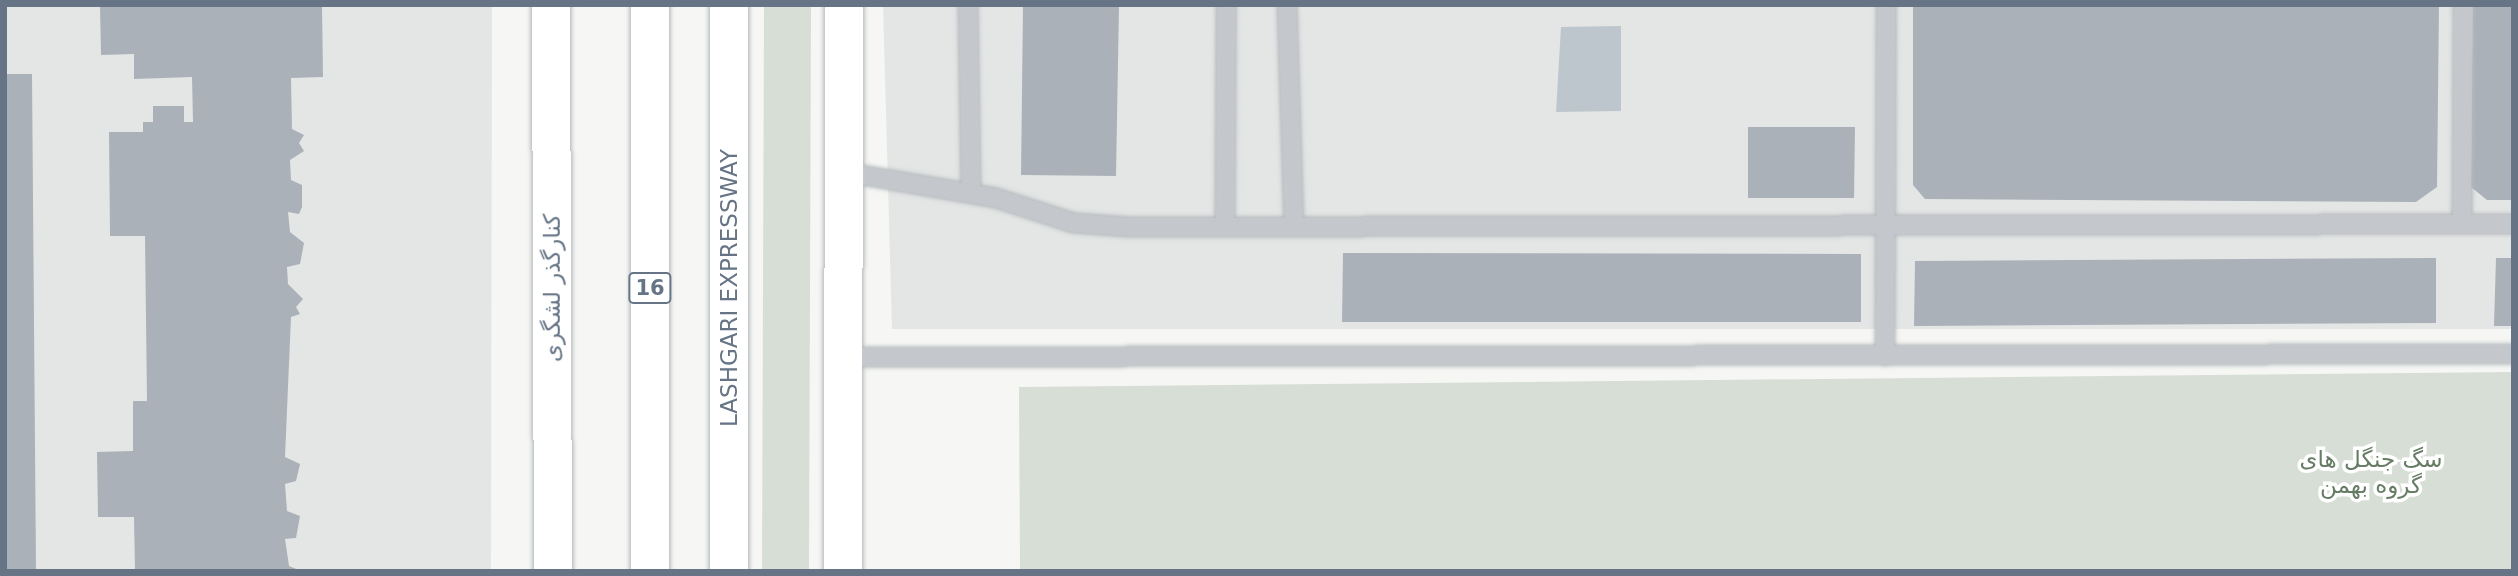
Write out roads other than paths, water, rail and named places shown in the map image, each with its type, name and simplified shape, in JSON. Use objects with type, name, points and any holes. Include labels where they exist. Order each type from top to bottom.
[{"type":"main road","name":"کنارگذر لشگری","points":[[551,5],[553,571]]},
{"type":"main road","name":"16","points":[[650,5],[650,571]]},
{"type":"main road","name":"LASHGARI EXPRESSWAY","points":[[729,5],[729,571]]},
{"type":"main road","points":[[844,5],[844,571]]},
{"type":"lane","points":[[968,5],[971,193]]},
{"type":"lane","points":[[1225,227],[1226,5]]},
{"type":"lane","points":[[1287,5],[1294,227]]},
{"type":"lane","points":[[1885,356],[1886,5]]},
{"type":"lane","points":[[2462,224],[2463,5]]},
{"type":"lane","points":[[844,172],[971,193],[1074,223],[1225,227],[2513,224]]},
{"type":"lane","points":[[844,357],[2513,354]]},
{"type":"park label","name":"سگ جنگل های گروه بهمن","points":[[2371,472]]}]
